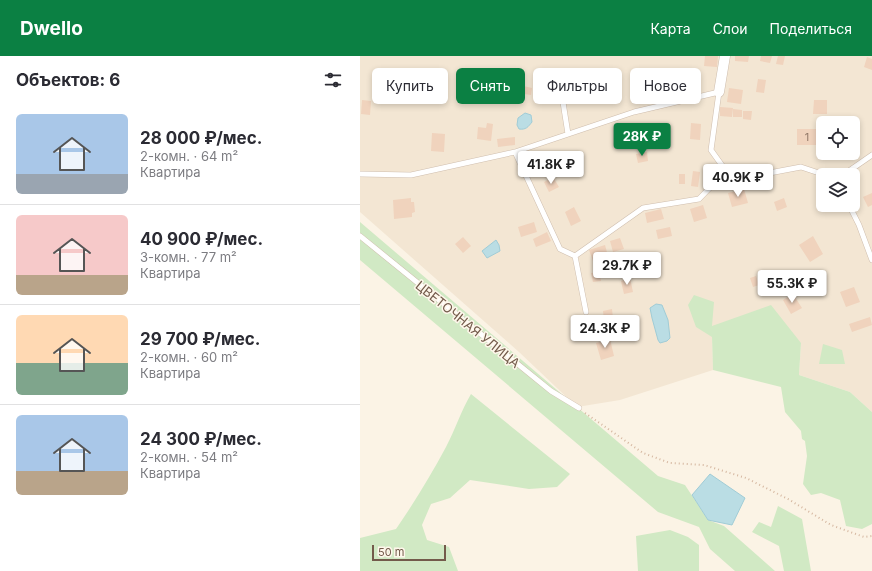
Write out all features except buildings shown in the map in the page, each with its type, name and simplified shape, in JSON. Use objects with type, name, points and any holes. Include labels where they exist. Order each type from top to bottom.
[{"type":"street","points":[[719,92],[725,56]]},
{"type":"lane","points":[[360,174],[411,175],[515,152],[634,112],[719,92],[711,150],[726,171],[748,177],[801,167],[816,172]]},
{"type":"lane","points":[[563,104],[568,134]]},
{"type":"lane","points":[[515,152],[560,249],[574,256]]},
{"type":"lane","points":[[853,168],[872,155]]},
{"type":"lane","points":[[574,256],[643,208],[699,199],[726,171]]},
{"type":"lane","points":[[852,212],[872,260]]},
{"type":"lane","name":"ЦВЕТОЧНАЯ УЛИЦА","points":[[360,236],[550,391],[579,408]]},
{"type":"lane","points":[[574,256],[586,312]]},
{"type":"path","points":[[579,408],[643,453],[670,463],[704,465],[746,478],[788,499],[831,525],[864,537],[872,536]]},
{"type":"shaded area","points":[[360,56],[872,56],[872,412],[850,392],[799,375],[801,343],[712,326],[713,370],[620,400],[577,407],[519,352],[360,212]]},
{"type":"green space","points":[[360,222],[658,476],[685,485],[708,520],[724,526],[775,571],[735,571],[710,549],[699,527],[658,512],[360,260]]},
{"type":"green space","points":[[694,295],[714,302],[712,326],[771,305],[801,343],[799,375],[850,392],[872,412],[872,524],[862,529],[846,526],[840,500],[821,493],[811,495],[803,484],[807,456],[805,441],[802,439],[801,431],[785,412],[781,387],[713,370],[712,337],[696,327],[688,305]]},
{"type":"green space","points":[[823,344],[842,350],[845,364],[819,364]]},
{"type":"green space","points":[[471,394],[570,474],[557,487],[529,489],[470,480],[450,498],[431,504],[422,525],[427,540],[449,547],[458,571],[360,571],[360,538],[396,529],[416,499],[449,441]]},
{"type":"green space","points":[[778,506],[802,519],[811,571],[784,571],[779,546],[752,532],[759,522],[771,527]]},
{"type":"green space","points":[[670,530],[688,537],[699,545],[699,571],[638,571],[636,536]]},
{"type":"water","points":[[525,113],[531,115],[532,122],[527,128],[519,129],[517,125],[518,118]]},
{"type":"water","points":[[558,158],[561,166],[546,171],[542,166],[551,159]]},
{"type":"water","points":[[496,240],[500,251],[487,258],[482,251]]},
{"type":"water","points":[[656,304],[662,305],[668,320],[670,338],[667,341],[660,343],[650,308]]},
{"type":"water","points":[[710,474],[745,498],[732,525],[708,520],[692,495]]}]
